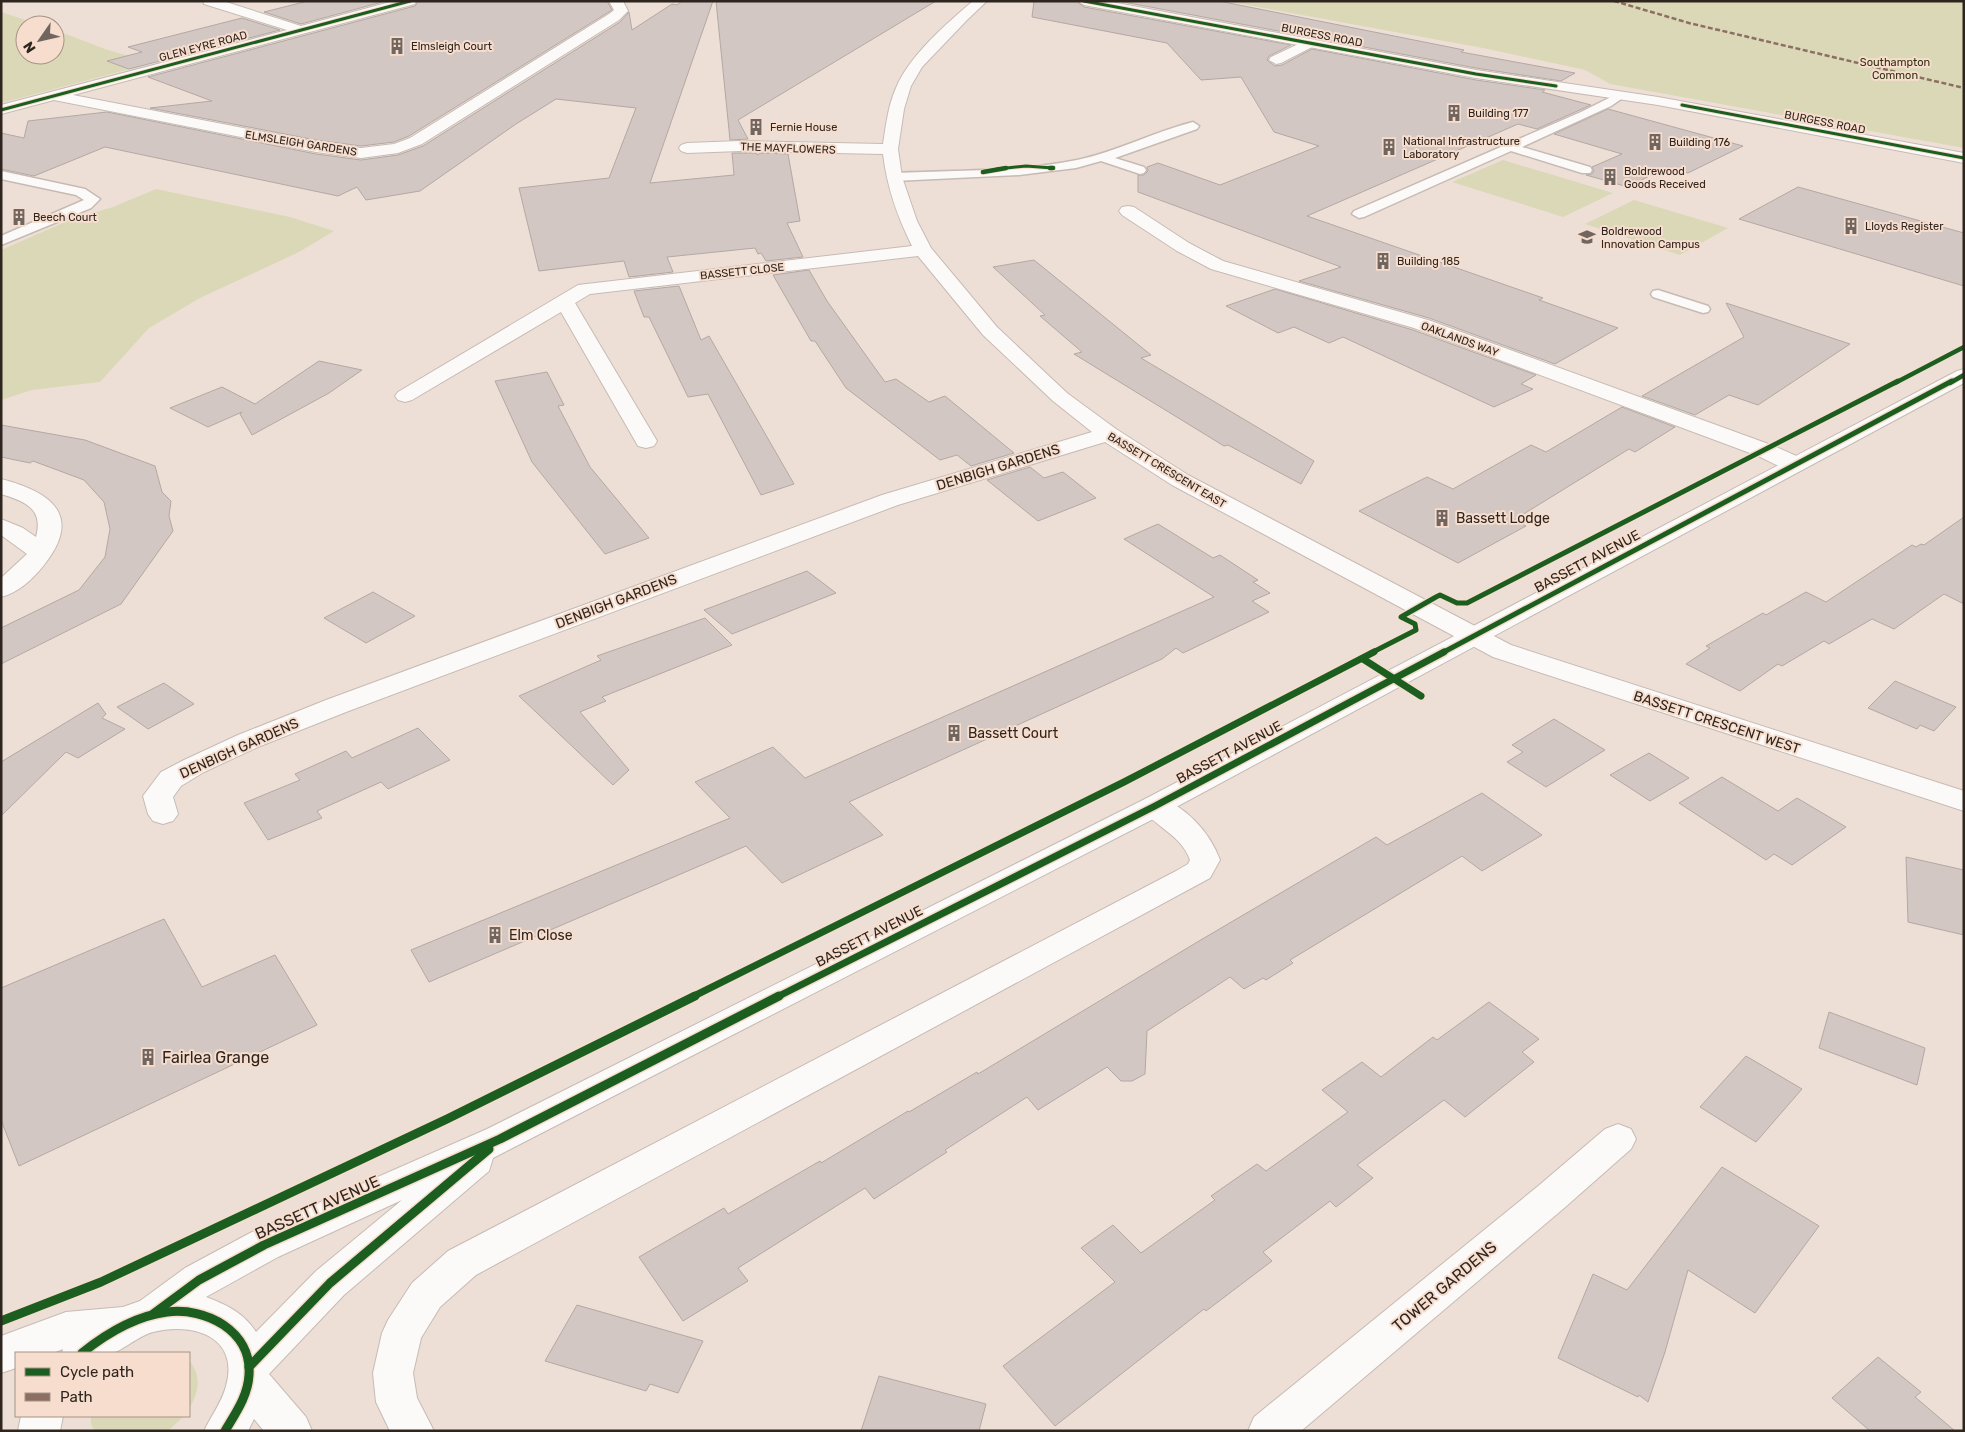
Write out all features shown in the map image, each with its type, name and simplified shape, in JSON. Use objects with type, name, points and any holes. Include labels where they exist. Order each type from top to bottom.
[{"type":"street","points":[[209,1],[301,30]]},
{"type":"street","name":"GLEN EYRE ROAD","points":[[1,110],[410,1]]},
{"type":"street","name":"ELMSLEIGH GARDENS","points":[[54,96],[316,147],[361,153],[376,152],[398,148],[416,141],[516,80],[614,17],[620,11],[620,5],[614,1]]},
{"type":"street","name":"BASSETT CRESCENT EAST","points":[[981,1],[962,16],[916,66],[904,86],[896,109],[890,149],[894,177],[908,221],[923,250],[963,301],[1008,349],[1060,397],[1108,434],[1136,453],[1214,499],[1474,636]]},
{"type":"street","name":"BURGESS ROAD","points":[[1084,1],[1476,74],[1621,95],[1964,158]]},
{"type":"street","points":[[1276,60],[1309,42]]},
{"type":"street","name":"THE MAYFLOWERS","points":[[686,150],[740,146],[890,149]]},
{"type":"street","name":"OAKLANDS WAY","points":[[1128,211],[1183,247],[1217,265],[1422,324],[1766,451],[1796,464]]},
{"type":"street","name":"BASSETT CLOSE","points":[[405,396],[564,300],[578,292],[595,287],[923,250]]},
{"type":"street","points":[[564,300],[646,441]]},
{"type":"street","name":"BASSETT AVENUE","points":[[83,1352],[99,1339],[140,1319],[199,1280],[264,1245],[500,1140],[786,992],[1155,806],[1961,378]]},
{"type":"street","name":"DENBIGH GARDENS","points":[[163,814],[158,796],[171,779],[194,766],[283,727],[647,589],[890,500],[1108,434]]},
{"type":"street","points":[[1,486],[23,493],[42,506],[51,525],[45,547],[32,566],[1,590]]},
{"type":"street","points":[[1,526],[15,533],[41,553]]},
{"type":"street","name":"BASSETT CRESCENT WEST","points":[[1474,636],[1502,651],[1964,801]]},
{"type":"street","points":[[412,1431],[397,1402],[393,1373],[402,1332],[426,1295],[462,1264],[1179,884],[1199,871],[1205,860],[1202,848],[1180,825],[1155,806]]},
{"type":"street","name":"TOWER GARDENS","points":[[1269,1431],[1618,1139]]},
{"type":"street","name":"BASSETT AVENUE","points":[[248,1374],[330,1283],[500,1140]]},
{"type":"street","points":[[1,1355],[66,1330],[183,1311],[208,1315],[229,1326],[243,1344],[248,1374],[239,1408],[225,1431]]},
{"type":"street","points":[[248,1374],[291,1431]]},
{"type":"street","points":[[39,1431],[42,1417]]},
{"type":"lane","points":[[1359,214],[1592,111],[1621,95]]},
{"type":"lane","points":[[894,177],[1037,170],[1076,164],[1104,158],[1193,126]]},
{"type":"lane","points":[[1510,147],[1586,170]]},
{"type":"lane","points":[[1104,158],[1140,170]]},
{"type":"lane","points":[[1,175],[80,192],[92,199],[86,205],[1,241]]},
{"type":"lane","points":[[1658,294],[1702,309]]},
{"type":"green space","name":"Southampton Common","points":[[1225,1],[1964,1],[1964,148],[1610,84],[1585,70],[1483,48]]},
{"type":"green space","points":[[1,12],[15,17],[15,65],[65,65],[65,34],[108,50],[153,63],[1,103]]},
{"type":"green space","points":[[1503,160],[1613,193],[1563,217],[1452,182]]},
{"type":"green space","points":[[156,189],[290,217],[334,231],[299,252],[200,298],[149,328],[100,382],[32,390],[1,400],[1,250],[72,219],[113,207]]},
{"type":"green space","points":[[1634,200],[1728,228],[1680,255],[1585,224]]},
{"type":"green space","points":[[190,1362],[196,1372],[198,1384],[190,1407]]},
{"type":"green space","points":[[91,1417],[183,1417],[168,1431],[94,1431]]},
{"type":"building","points":[[308,1],[386,1],[301,24],[264,12]]},
{"type":"building","points":[[418,1],[607,1],[612,10],[409,136],[394,142],[361,146],[316,140],[150,108],[212,101],[148,77],[415,6]]},
{"type":"building","points":[[682,1],[713,1],[650,183],[734,175],[732,153],[756,153],[757,155],[761,153],[788,154],[800,221],[787,223],[803,257],[766,261],[761,253],[758,254],[755,248],[667,257],[673,272],[629,277],[624,261],[539,271],[519,188],[609,178],[636,108],[556,99],[516,124],[420,191],[366,200],[357,187],[338,196],[105,147],[34,176],[1,169],[1,133],[24,138],[28,121],[107,112],[316,154],[361,160],[398,155],[423,146],[620,22],[629,12],[632,30],[672,4],[677,5]]},
{"type":"building","points":[[716,1],[936,1],[738,120],[748,139],[730,140]]},
{"type":"building","points":[[1034,1],[1076,1],[1084,7],[1291,45],[1269,56],[1267,60],[1275,66],[1282,65],[1312,49],[1476,80],[1545,90],[1542,92],[1591,105],[1537,129],[1518,124],[1307,216],[1543,298],[1539,300],[1618,328],[1555,364],[1429,318],[1299,281],[1341,267],[1138,192],[1138,175],[1144,175],[1148,171],[1147,167],[1158,163],[1220,185],[1319,146],[1274,132],[1241,77],[1201,80],[1167,43],[1032,17]]},
{"type":"building","points":[[1118,1],[1219,1],[1464,50],[1461,52],[1575,73],[1561,81],[1476,68]]},
{"type":"building","points":[[242,18],[280,30],[129,69],[107,61],[142,52],[128,47]]},
{"type":"building","name":"Building 176","points":[[1608,109],[1743,146],[1688,173],[1667,167],[1628,187],[1586,175],[1592,174],[1594,171],[1592,167],[1622,154],[1554,134]]},
{"type":"building","name":"Lloyds Register","points":[[1798,187],[1964,233],[1964,286],[1739,219]]},
{"type":"building","points":[[1034,260],[1151,355],[1141,358],[1314,461],[1301,484],[1228,445],[1224,446],[1074,354],[1082,352],[1040,316],[1045,315],[993,267]]},
{"type":"building","points":[[809,270],[827,301],[885,382],[896,379],[929,402],[945,396],[1014,453],[971,466],[957,455],[940,460],[846,388],[815,341],[811,341],[773,275]]},
{"type":"building","points":[[679,286],[701,340],[709,336],[794,484],[761,495],[708,394],[688,397],[649,317],[644,317],[634,291]]},
{"type":"building","points":[[1275,289],[1413,330],[1536,375],[1521,384],[1533,389],[1494,407],[1343,337],[1329,343],[1294,327],[1278,333],[1226,306]]},
{"type":"building","points":[[1726,303],[1850,344],[1758,405],[1729,395],[1695,415],[1642,396],[1744,337]]},
{"type":"building","points":[[319,361],[362,370],[329,393],[252,435],[240,414],[242,412],[208,427],[170,408],[222,387],[255,404]]},
{"type":"building","points":[[547,372],[564,405],[558,406],[590,467],[649,538],[605,554],[532,462],[495,381]]},
{"type":"building","points":[[1622,407],[1675,427],[1635,452],[1629,449],[1514,520],[1526,526],[1458,563],[1359,511],[1427,477],[1453,489],[1531,445],[1546,452]]},
{"type":"building","points":[[1,425],[85,440],[155,466],[162,492],[171,501],[169,516],[173,531],[121,604],[1,664],[1,628],[79,590],[105,557],[110,529],[104,502],[84,480],[33,461],[30,463],[1,457]]},
{"type":"building","points":[[1030,467],[1044,478],[1063,472],[1096,498],[1038,521],[987,480]]},
{"type":"building","points":[[1964,517],[1964,604],[1944,594],[1894,629],[1872,619],[1829,644],[1824,641],[1782,666],[1778,664],[1740,691],[1686,664],[1710,648],[1706,646],[1763,613],[1766,615],[1806,592],[1826,602],[1912,545],[1916,547],[1921,544],[1924,545]]},
{"type":"building","points":[[1158,524],[1213,558],[1220,555],[1258,580],[1253,582],[1270,593],[1252,601],[1269,612],[1183,653],[1176,648],[1162,659],[849,802],[883,835],[782,883],[746,846],[429,982],[411,950],[730,818],[695,782],[773,747],[805,778],[1214,597],[1124,539]]},
{"type":"building","points":[[807,571],[836,593],[732,634],[704,610]]},
{"type":"building","points":[[373,592],[415,616],[366,643],[324,618]]},
{"type":"building","points":[[705,618],[732,645],[602,697],[606,701],[580,712],[629,770],[613,785],[519,696],[601,660],[597,656]]},
{"type":"building","points":[[1895,681],[1956,707],[1934,731],[1920,725],[1917,729],[1868,708]]},
{"type":"building","points":[[164,683],[194,704],[148,729],[117,707]]},
{"type":"building","points":[[98,703],[106,714],[102,718],[125,729],[78,758],[66,752],[1,816],[1,762]]},
{"type":"building","points":[[1554,719],[1605,750],[1546,787],[1507,762],[1523,752],[1512,745]]},
{"type":"building","points":[[418,728],[450,760],[388,789],[381,782],[317,811],[322,818],[268,840],[244,803],[300,780],[295,774],[346,751],[352,758]]},
{"type":"building","points":[[1649,753],[1689,778],[1650,801],[1610,775]]},
{"type":"building","points":[[1722,777],[1778,811],[1797,798],[1846,827],[1792,865],[1774,854],[1766,860],[1679,803]]},
{"type":"building","points":[[1482,793],[1542,835],[1482,871],[1462,856],[1290,960],[1293,963],[1266,980],[1263,978],[1244,989],[1230,977],[1147,1031],[1145,1074],[1132,1081],[1121,1081],[1107,1067],[1038,1110],[1027,1097],[874,1199],[865,1188],[738,1268],[748,1281],[683,1321],[639,1257],[724,1208],[728,1214],[820,1161],[821,1163],[977,1072],[978,1074],[1376,837],[1387,845]]},
{"type":"building","points":[[1906,857],[1964,870],[1964,935],[1908,922]]},
{"type":"building","name":"Fairlea Grange","points":[[164,919],[202,987],[275,955],[317,1025],[19,1166],[1,1120],[1,988]]},
{"type":"building","points":[[1489,1002],[1539,1039],[1522,1052],[1534,1062],[1465,1117],[1444,1100],[1357,1165],[1373,1178],[1336,1207],[1330,1201],[1263,1252],[1272,1261],[1206,1311],[1204,1309],[1055,1426],[1003,1366],[1115,1282],[1081,1248],[1113,1225],[1141,1253],[1215,1200],[1211,1196],[1257,1164],[1266,1171],[1348,1112],[1322,1090],[1362,1062],[1381,1077],[1433,1037],[1437,1040]]},
{"type":"building","points":[[1829,1012],[1925,1048],[1917,1085],[1819,1048]]},
{"type":"building","points":[[1746,1056],[1802,1089],[1756,1142],[1700,1107]]},
{"type":"building","points":[[1722,1167],[1819,1226],[1755,1313],[1688,1270],[1665,1352],[1648,1402],[1639,1395],[1638,1397],[1558,1358],[1593,1274],[1627,1290]]},
{"type":"building","points":[[577,1305],[703,1341],[678,1393],[650,1384],[646,1391],[545,1361]]},
{"type":"building","points":[[1878,1357],[1921,1392],[1915,1397],[1955,1431],[1870,1431],[1832,1398]]},
{"type":"building","points":[[879,1376],[986,1404],[979,1431],[861,1431]]},
{"type":"marked path","points":[[1614,1],[1689,23],[1964,88]]},
{"type":"cycle path","points":[[1,110],[410,1]]},
{"type":"cycle path","points":[[1084,1],[1476,74],[1556,86]]},
{"type":"cycle path","points":[[1682,105],[1964,158]]},
{"type":"cycle path","points":[[983,172],[1000,168],[1053,168]]},
{"type":"cycle path","points":[[1,1321],[101,1282],[447,1119],[1124,782],[1416,630],[1415,624],[1401,617],[1436,597],[1440,595],[1457,603],[1467,603],[1964,347]]},
{"type":"cycle path","points":[[153,1314],[199,1280],[264,1245],[500,1139],[1155,806],[1964,375]]},
{"type":"cycle path","points":[[1363,659],[1421,696]]},
{"type":"cycle path","points":[[249,1367],[330,1283],[489,1149]]},
{"type":"cycle path","points":[[83,1352],[128,1323],[154,1314],[182,1311],[194,1312],[217,1320],[227,1326],[242,1344],[247,1355],[249,1367],[248,1384],[245,1393],[225,1431]]},
{"type":"place","name":"Elmsleigh Court","points":[[397,46]]},
{"type":"place","name":"Building 177","points":[[1454,113]]},
{"type":"place","name":"Fernie House","points":[[756,127]]},
{"type":"place","name":"Building 176","points":[[1655,142]]},
{"type":"place","name":"National Infrastructure Laboratory","points":[[1389,147]]},
{"type":"place","name":"Boldrewood Goods Received","points":[[1610,177]]},
{"type":"place","name":"Beech Court","points":[[19,217]]},
{"type":"place","name":"Lloyds Register","points":[[1851,226]]},
{"type":"place","name":"Boldrewood Innovation Campus","points":[[1587,237]]},
{"type":"place","name":"Building 185","points":[[1383,261]]},
{"type":"place","name":"Bassett Lodge","points":[[1442,518]]},
{"type":"place","name":"Bassett Court","points":[[954,733]]},
{"type":"place","name":"Elm Close","points":[[495,935]]},
{"type":"place","name":"Fairlea Grange","points":[[148,1057]]}]
